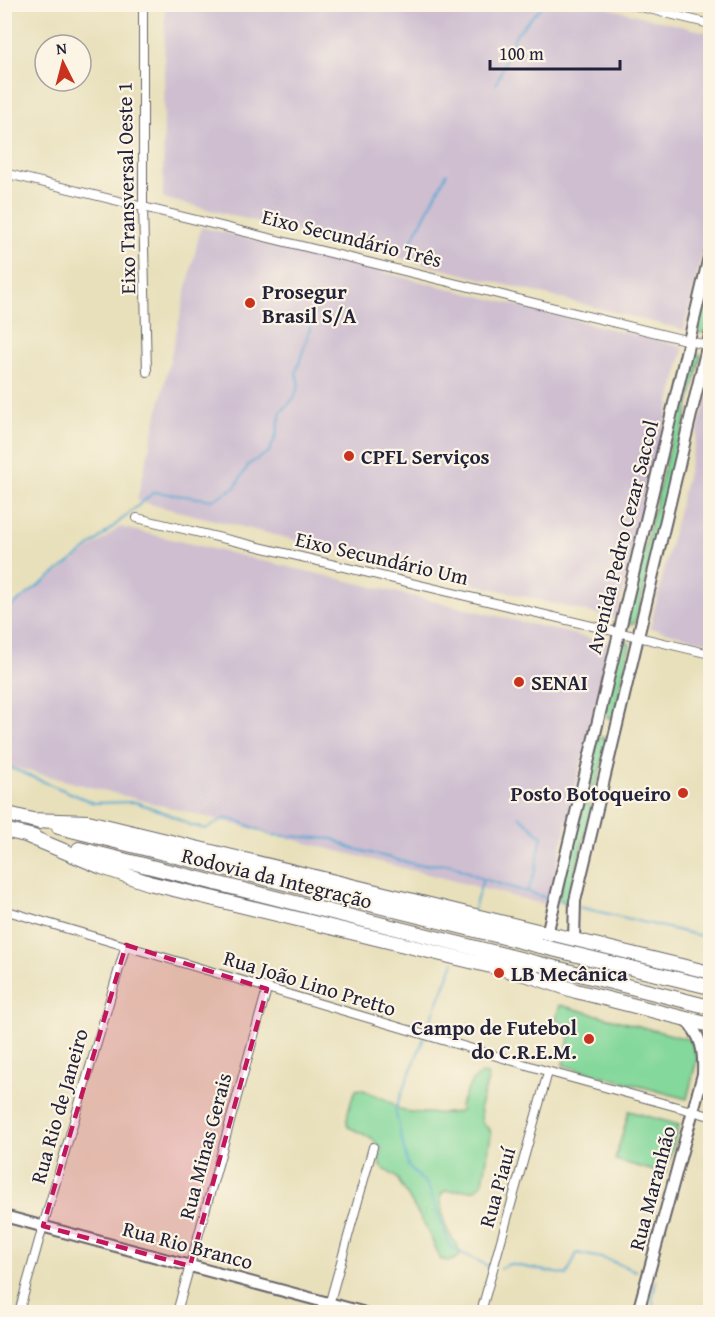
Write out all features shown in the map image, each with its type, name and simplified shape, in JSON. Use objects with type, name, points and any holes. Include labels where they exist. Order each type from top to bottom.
[{"type":"highway","name":"Rodovia da Integração","points":[[4,813],[544,940]]},
{"type":"highway","name":"Rodovia da Integração","points":[[4,830],[711,1006]]},
{"type":"highway","points":[[28,836],[102,867],[149,883],[544,980],[576,991],[711,1025]]},
{"type":"highway","points":[[544,940],[574,940],[711,974]]},
{"type":"highway","points":[[544,940],[544,980]]},
{"type":"highway","points":[[544,940],[711,987]]},
{"type":"street","name":"Eixo Transversal Oeste 1","points":[[143,4],[143,206],[147,372]]},
{"type":"street","points":[[629,4],[711,24]]},
{"type":"street","name":"Eixo Secundário Três","points":[[4,173],[690,340],[710,342]]},
{"type":"street","name":"Avenida Pedro Cezar Saccol","points":[[544,940],[711,254]]},
{"type":"street","name":"Avenida Pedro Cezar Saccol","points":[[574,940],[575,901],[710,342]]},
{"type":"street","name":"Eixo Secundário Um","points":[[137,518],[711,654]]},
{"type":"street","name":"Rua João Lino Pretto","points":[[4,910],[549,1072],[711,1116]]},
{"type":"street","name":"Rua Rio de Janeiro","points":[[20,1312],[126,945]]},
{"type":"street","name":"Rua Minas Gerais","points":[[177,1312],[267,989]]},
{"type":"street","name":"Rua Maranhão","points":[[685,1019],[696,1030],[701,1045],[703,1074]]},
{"type":"street","name":"Rua Maranhão","points":[[638,1312],[703,1074],[711,1059]]},
{"type":"street","name":"Rua Piauí","points":[[481,1312],[549,1072]]},
{"type":"street","points":[[328,1308],[373,1147]]},
{"type":"street","name":"Rua Rio Branco","points":[[4,1216],[190,1266],[328,1308],[362,1312]]},
{"type":"highlighted area","points":[[126,945],[267,989],[190,1266],[43,1226]]},
{"type":"shaded area","points":[[591,4],[710,33],[710,219],[684,330],[163,198],[165,5]]},
{"type":"shaded area","points":[[201,227],[684,347],[616,619],[137,501]]},
{"type":"shaded area","points":[[710,382],[710,643],[650,628]]},
{"type":"shaded area","points":[[120,527],[610,643],[547,905],[5,765],[5,612]]},
{"type":"green space","points":[[710,273],[710,312],[706,332],[700,333],[698,329]]},
{"type":"green space","points":[[692,353],[701,356],[637,617],[634,623],[630,624],[628,618]]},
{"type":"green space","points":[[626,640],[630,645],[614,716],[608,718],[605,713],[621,644]]},
{"type":"green space","points":[[603,737],[607,741],[598,779],[594,786],[590,787],[587,782],[598,738]]},
{"type":"green space","points":[[583,804],[592,807],[567,902],[558,900]]},
{"type":"green space","points":[[560,1005],[691,1040],[697,1059],[687,1099],[563,1065],[571,1030],[556,1018]]},
{"type":"green space","points":[[481,1074],[487,1074],[488,1080],[480,1106],[482,1123],[490,1130],[491,1135],[483,1182],[476,1190],[445,1191],[441,1195],[445,1226],[457,1245],[460,1256],[451,1261],[441,1260],[425,1225],[397,1178],[380,1166],[382,1150],[372,1139],[348,1127],[350,1103],[356,1090],[361,1089],[404,1111],[442,1113],[461,1111],[460,1105],[472,1081]]},
{"type":"green space","points":[[629,1111],[679,1125],[665,1174],[615,1160]]},
{"type":"waterway","points":[[496,84],[516,34],[544,4]]},
{"type":"waterway","points":[[410,244],[447,173]]},
{"type":"waterway","points":[[4,612],[87,549],[154,492],[213,500],[235,487],[249,464],[269,452],[276,436],[281,412],[294,398],[299,385],[296,373],[319,299]]},
{"type":"waterway","points":[[4,765],[94,803],[135,802],[166,813],[190,825],[206,829],[225,818],[271,835],[334,839],[351,848],[418,865],[450,864],[483,879],[527,892],[535,872],[542,836],[519,816]]},
{"type":"waterway","points":[[474,909],[483,879]]},
{"type":"waterway","points":[[527,892],[551,899]]},
{"type":"waterway","points":[[559,901],[571,904]]},
{"type":"waterway","points":[[579,907],[710,938]]},
{"type":"waterway","points":[[426,1032],[454,962]]},
{"type":"waterway","points":[[424,1038],[395,1110],[408,1166],[428,1186],[450,1247],[490,1267]]},
{"type":"waterway","points":[[500,1269],[509,1264],[567,1275],[577,1253],[606,1259],[636,1271]]},
{"type":"waterway","points":[[656,1280],[652,1299],[655,1309],[674,1312]]},
{"type":"place","name":"Prosegur Brasil S/A","points":[[250,303]]},
{"type":"place","name":"CPFL Serviços","points":[[349,456]]},
{"type":"place","name":"SENAI","points":[[519,682]]},
{"type":"place","name":"Posto Botoqueiro","points":[[683,793]]},
{"type":"place","name":"LB Mecânica","points":[[499,973]]},
{"type":"place","name":"Campo de Futebol do C.R.E.M.","points":[[589,1039]]}]
